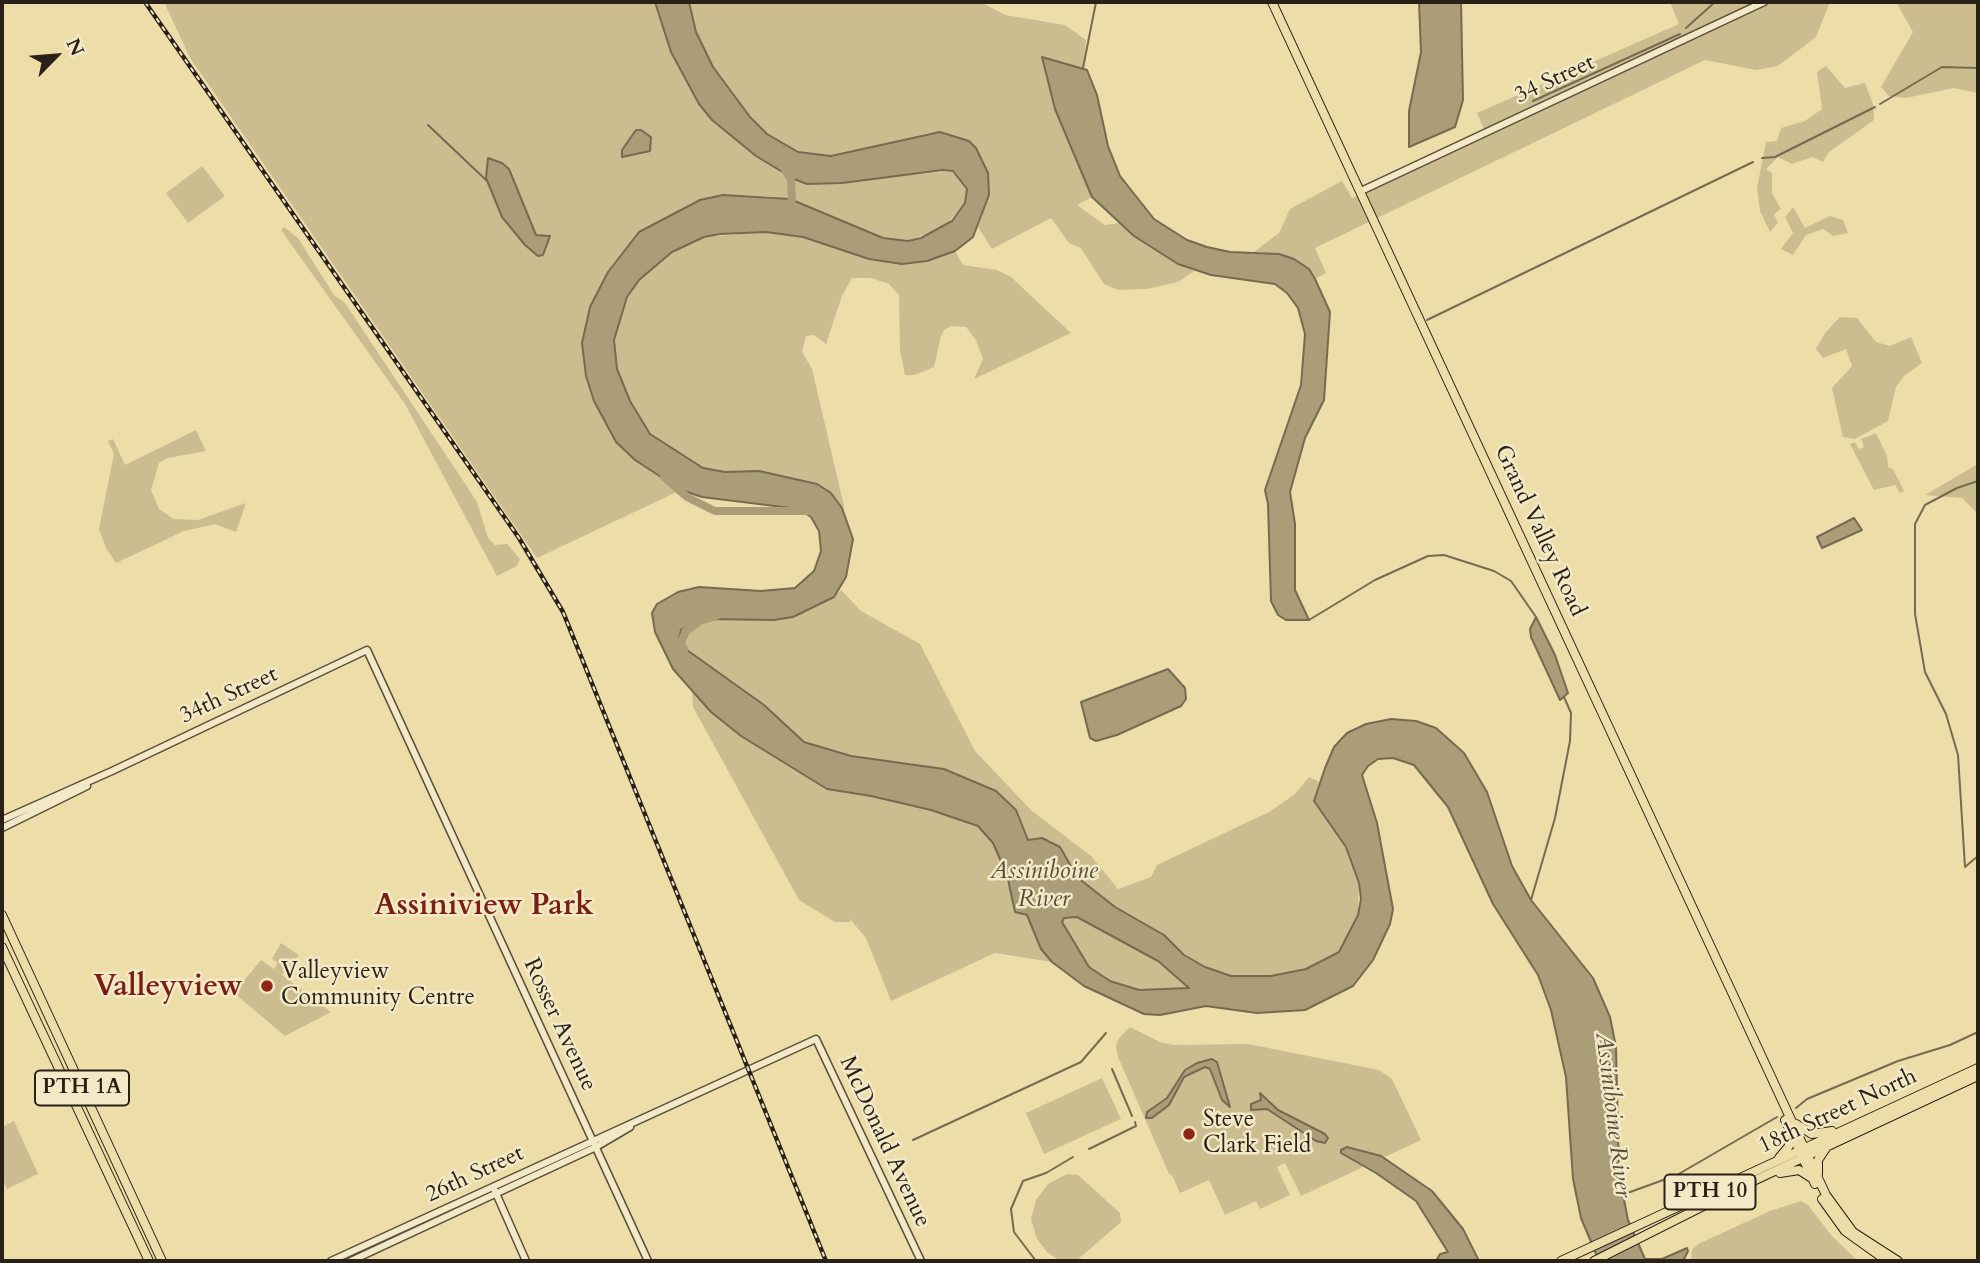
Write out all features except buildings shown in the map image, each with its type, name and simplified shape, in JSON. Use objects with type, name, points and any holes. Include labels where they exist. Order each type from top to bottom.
[{"type":"main road","name":"Grand Valley Road","points":[[1272,2],[1769,1078],[1785,1120],[1804,1153]]},
{"type":"main road","name":"PTH 1A","points":[[2,915],[162,1261]]},
{"type":"main road","name":"PTH 1A","points":[[2,947],[149,1261]]},
{"type":"main road","name":"18th Street North","points":[[1560,1261],[1769,1164],[1835,1142],[1978,1068]]},
{"type":"main road","points":[[1785,1107],[1802,1129],[1818,1135],[1889,1113],[1978,1076]]},
{"type":"main road","name":"Grand Valley Road","points":[[1769,1078],[1785,1107],[1804,1153]]},
{"type":"main road","name":"18th Street North","points":[[1594,1261],[1657,1232],[1804,1153],[1889,1113]]},
{"type":"main road","points":[[1769,1164],[1782,1156],[1789,1146],[1785,1120]]},
{"type":"main road","points":[[1819,1186],[1817,1164],[1824,1150],[1835,1142]]},
{"type":"main road","points":[[1804,1153],[1835,1219],[1863,1246],[1881,1257],[1898,1261]]},
{"type":"main road","points":[[1747,1184],[1794,1169],[1806,1173],[1819,1186],[1850,1229],[1881,1257]]},
{"type":"street","name":"34 Street","points":[[1361,191],[1764,2]]},
{"type":"street","name":"34th Street","points":[[2,828],[107,774],[367,650]]},
{"type":"street","name":"Rosser Avenue","points":[[367,650],[648,1261]]},
{"type":"street","name":"34th Street","points":[[2,820],[52,801]]},
{"type":"street","name":"26th Street","points":[[351,1261],[596,1147],[634,1124],[816,1038]]},
{"type":"street","name":"McDonald Avenue","points":[[816,1038],[921,1261]]},
{"type":"street","name":"26th Street","points":[[331,1261],[592,1139],[634,1124]]},
{"type":"street","points":[[492,1186],[526,1261]]},
{"type":"shaded area","points":[[164,2],[655,2],[712,120],[756,156],[807,184],[954,171],[967,189],[965,203],[944,227],[908,241],[883,238],[790,199],[767,196],[723,195],[700,200],[639,232],[612,265],[590,307],[582,343],[586,376],[635,460],[681,490],[537,558],[190,58]]},
{"type":"shaded area","points":[[689,2],[981,2],[1005,15],[1065,25],[1086,40],[1083,68],[1042,58],[1055,109],[1092,197],[1077,205],[1105,225],[1120,223],[1178,264],[1194,271],[1178,282],[1147,289],[1118,290],[1104,284],[1081,248],[1069,243],[1051,218],[992,249],[978,227],[989,195],[929,133],[842,156],[798,152],[767,135],[750,117],[713,67],[696,32]]},
{"type":"shaded area","points":[[1670,2],[1830,2],[1816,37],[1778,66],[1756,70],[1705,60],[1315,248],[1326,273],[1315,279],[1309,269],[1294,259],[1279,254],[1254,252],[1279,233],[1290,209],[1342,181],[1352,198],[1371,190],[1486,134],[1477,113],[1679,24]]},
{"type":"shaded area","points":[[1896,2],[1978,2],[1978,93],[1954,88],[1906,98],[1889,96],[1881,87],[1913,32]]},
{"type":"shaded area","points":[[1826,66],[1845,88],[1865,83],[1873,104],[1874,120],[1829,152],[1823,162],[1812,157],[1792,164],[1778,157],[1766,169],[1772,173],[1772,193],[1781,209],[1774,214],[1778,223],[1770,232],[1760,211],[1757,188],[1766,142],[1777,141],[1781,128],[1805,121],[1822,109],[1817,72]]},
{"type":"shaded area","points":[[202,166],[225,196],[188,223],[166,193]]},
{"type":"shaded area","points":[[1793,207],[1805,228],[1830,216],[1843,220],[1848,233],[1833,236],[1823,229],[1806,235],[1793,255],[1781,249],[1793,233],[1785,217]]},
{"type":"shaded area","points":[[284,227],[298,238],[334,295],[345,303],[477,502],[488,538],[495,545],[507,544],[520,559],[517,566],[497,576],[405,404],[281,230]]},
{"type":"shaded area","points":[[766,232],[803,237],[869,259],[927,261],[955,251],[963,265],[997,270],[1011,277],[1071,333],[974,379],[983,359],[976,340],[966,327],[951,326],[944,330],[941,336],[934,367],[915,375],[905,375],[900,350],[899,295],[889,284],[871,278],[852,278],[842,296],[826,344],[814,335],[806,336],[802,352],[812,369],[844,506],[842,508],[831,493],[759,471],[725,472],[703,468],[650,434],[630,401],[617,369],[614,340],[627,297],[639,280],[672,252],[704,237]]},
{"type":"shaded area","points":[[1840,317],[1857,318],[1876,342],[1890,346],[1911,337],[1922,363],[1904,376],[1896,387],[1888,421],[1855,439],[1843,437],[1832,388],[1852,366],[1846,349],[1823,358],[1816,349],[1825,333]]},
{"type":"shaded area","points":[[196,430],[206,451],[168,458],[159,463],[151,490],[159,509],[174,519],[198,520],[246,503],[236,532],[215,524],[184,531],[116,563],[106,548],[99,529],[114,454],[108,441],[113,439],[125,465]]},
{"type":"shaded area","points":[[1876,433],[1887,456],[1888,467],[1893,469],[1904,491],[1900,493],[1895,485],[1874,490],[1850,444],[1855,442],[1859,449],[1864,447],[1861,439]]},
{"type":"shaded area","points":[[1978,464],[1978,514],[1962,498],[1925,495]]},
{"type":"shaded area","points":[[841,590],[861,611],[920,644],[975,751],[1032,811],[1091,856],[1118,889],[1151,877],[1157,865],[1269,812],[1294,795],[1309,777],[1319,782],[1314,801],[1346,847],[1359,883],[1358,915],[1346,943],[1339,952],[1306,969],[1271,976],[1231,976],[1205,967],[1184,955],[1164,935],[1115,907],[1077,877],[1060,847],[1050,840],[1028,840],[996,791],[944,769],[851,756],[804,742],[764,705],[687,650],[679,639],[681,630],[687,624],[702,619],[774,620],[834,597]]},
{"type":"shaded area","points":[[692,692],[741,736],[844,793],[871,796],[931,810],[978,826],[986,832],[1001,858],[1015,912],[1027,915],[1041,949],[1052,962],[995,953],[891,1001],[866,938],[849,918],[851,922],[835,922],[799,900],[693,707]]},
{"type":"shaded area","points":[[1077,917],[1147,954],[1190,988],[1139,990],[1110,981],[1089,967],[1062,922],[1064,918]]},
{"type":"shaded area","points":[[281,943],[299,955],[282,975],[331,1012],[285,1036],[234,993],[261,960],[274,969],[278,963],[272,959]]},
{"type":"shaded area","points":[[1130,1027],[1160,1042],[1173,1045],[1248,1044],[1379,1070],[1392,1079],[1421,1140],[1301,1196],[1285,1163],[1277,1167],[1290,1195],[1260,1209],[1256,1201],[1225,1215],[1209,1180],[1180,1193],[1169,1174],[1118,1057],[1116,1046],[1119,1038]]},
{"type":"shaded area","points":[[1102,1078],[1121,1119],[1044,1154],[1026,1113]]},
{"type":"shaded area","points":[[14,1121],[38,1174],[7,1189],[2,1178],[2,1127]]},
{"type":"shaded area","points":[[1067,1174],[1078,1175],[1120,1213],[1121,1222],[1076,1261],[1060,1261],[1047,1252],[1037,1239],[1031,1219],[1036,1200],[1048,1184]]},
{"type":"shaded area","points":[[1801,1201],[1808,1205],[1831,1235],[1858,1261],[1691,1261],[1692,1250],[1698,1244],[1770,1211]]},
{"type":"water","name":"Assiniboine River","points":[[655,2],[689,2],[696,32],[713,67],[750,117],[767,134],[798,152],[831,156],[940,132],[969,141],[976,148],[988,173],[989,195],[973,237],[955,251],[927,261],[902,264],[869,259],[803,237],[766,232],[720,234],[704,237],[672,252],[639,280],[627,297],[614,340],[617,369],[630,401],[650,434],[703,468],[725,472],[759,471],[817,484],[831,493],[842,508],[853,539],[846,577],[834,597],[793,617],[774,620],[702,619],[681,630],[679,639],[687,650],[764,705],[804,742],[851,756],[944,769],[996,791],[1016,810],[1028,840],[1042,838],[1060,847],[1077,877],[1115,907],[1164,935],[1184,955],[1205,967],[1231,976],[1271,976],[1306,969],[1339,952],[1358,915],[1361,899],[1359,883],[1346,847],[1314,801],[1334,747],[1347,733],[1366,724],[1391,719],[1416,721],[1436,728],[1464,753],[1487,792],[1512,866],[1531,900],[1593,978],[1610,1017],[1616,1047],[1619,1174],[1628,1220],[1645,1259],[1662,1259],[1687,1248],[1683,1261],[1599,1261],[1581,1218],[1573,1179],[1566,1077],[1551,1010],[1538,975],[1493,904],[1448,807],[1414,765],[1393,758],[1378,759],[1368,766],[1362,775],[1377,823],[1393,909],[1390,924],[1373,960],[1353,986],[1305,1010],[1257,1013],[1206,1006],[1160,1015],[1144,1014],[1084,986],[1052,962],[1041,949],[1027,915],[1015,912],[1007,875],[993,843],[978,826],[931,810],[827,789],[741,736],[711,712],[673,669],[655,632],[652,613],[657,604],[678,592],[699,587],[761,591],[795,588],[814,571],[821,551],[819,531],[811,517],[799,509],[702,497],[681,490],[635,460],[616,442],[594,401],[586,376],[582,343],[590,307],[608,272],[639,232],[700,200],[723,195],[790,199],[883,238],[908,241],[921,238],[952,221],[965,203],[967,189],[953,171],[943,170],[842,183],[807,184],[794,179],[756,156],[712,120],[699,104],[671,52]],"holes":[[[1077,917],[1158,961],[1189,988],[1139,990],[1110,981],[1089,967],[1062,922],[1064,918]]]},
{"type":"water","points":[[1419,2],[1461,2],[1463,100],[1455,127],[1409,147],[1409,111],[1421,52]]},
{"type":"water","points":[[1042,57],[1087,70],[1097,95],[1108,146],[1120,176],[1154,219],[1187,240],[1207,247],[1230,252],[1279,254],[1294,259],[1309,269],[1315,279],[1330,312],[1324,400],[1305,438],[1290,492],[1295,524],[1295,590],[1309,620],[1286,620],[1278,615],[1271,601],[1268,504],[1265,490],[1301,385],[1305,334],[1298,308],[1287,293],[1275,284],[1211,275],[1178,264],[1134,236],[1092,197],[1055,109]]},
{"type":"water","points":[[636,130],[641,130],[651,137],[650,151],[622,157],[622,150]]},
{"type":"water","points":[[488,158],[509,169],[536,235],[550,236],[543,255],[538,256],[525,245],[502,217],[486,178]]},
{"type":"water","points":[[1854,518],[1862,530],[1822,548],[1817,537]]},
{"type":"water","points":[[1536,617],[1555,655],[1568,693],[1560,700],[1531,637],[1530,629]]},
{"type":"water","points":[[1168,669],[1185,688],[1186,699],[1181,706],[1117,735],[1096,741],[1090,738],[1081,702]]},
{"type":"water","points":[[1212,1059],[1217,1062],[1230,1107],[1222,1100],[1210,1069],[1205,1067],[1184,1077],[1169,1105],[1152,1118],[1146,1118],[1147,1112],[1167,1098],[1185,1070]]},
{"type":"water","points":[[1260,1093],[1278,1110],[1325,1134],[1328,1138],[1325,1143],[1316,1141],[1267,1109],[1251,1110],[1251,1104],[1261,1100]]},
{"type":"water","points":[[1347,1147],[1381,1156],[1432,1191],[1463,1229],[1479,1261],[1437,1259],[1440,1254],[1448,1252],[1416,1201],[1341,1153],[1341,1150]]},
{"type":"waterway","points":[[1083,68],[1096,2]]},
{"type":"waterway","points":[[1686,28],[1715,2]]},
{"type":"waterway","points":[[1533,101],[1680,34]]},
{"type":"waterway","points":[[1880,104],[1942,67],[1978,68]]},
{"type":"waterway","points":[[1762,158],[1775,157],[1875,107]]},
{"type":"waterway","points":[[428,125],[486,180]]},
{"type":"waterway","points":[[1427,320],[1753,162]]},
{"type":"waterway","name":"Assiniboine River","points":[[785,170],[791,180],[792,200],[787,207]]},
{"type":"waterway","name":"Assiniboine River","points":[[664,477],[687,497],[715,511],[812,511]]},
{"type":"waterway","points":[[1978,481],[1957,488],[1925,505],[1915,524],[1915,614],[1925,672],[1946,714],[1958,755],[1965,867],[1978,856]]},
{"type":"waterway","points":[[1309,620],[1375,580],[1428,556],[1444,555],[1494,571],[1511,581],[1536,617]]},
{"type":"waterway","name":"Assiniboine River","points":[[684,649],[681,642],[686,631],[700,621],[716,616]]},
{"type":"waterway","points":[[1531,900],[1555,818],[1570,741],[1571,713],[1564,697]]},
{"type":"waterway","points":[[1796,1108],[1807,1099],[1898,1061],[1950,1045],[1978,1032]]},
{"type":"waterway","points":[[913,1140],[1081,1062],[1106,1033]]},
{"type":"waterway","points":[[1112,1069],[1132,1116]]},
{"type":"waterway","points":[[1622,1195],[1677,1175],[1777,1117]]},
{"type":"waterway","points":[[1089,1149],[1136,1126],[1135,1122]]},
{"type":"waterway","points":[[1036,1261],[1014,1232],[1011,1209],[1023,1181],[1046,1173],[1073,1157]]},
{"type":"railway","points":[[145,2],[519,538],[563,612],[826,1261]]},
{"type":"place","name":"Valleyview Community Centre","points":[[267,986]]},
{"type":"place","name":"Steve Clark Field","points":[[1189,1134]]},
{"type":"district","name":"Assiniview Park","points":[[484,907]]},
{"type":"district","name":"Valleyview","points":[[168,988]]}]
